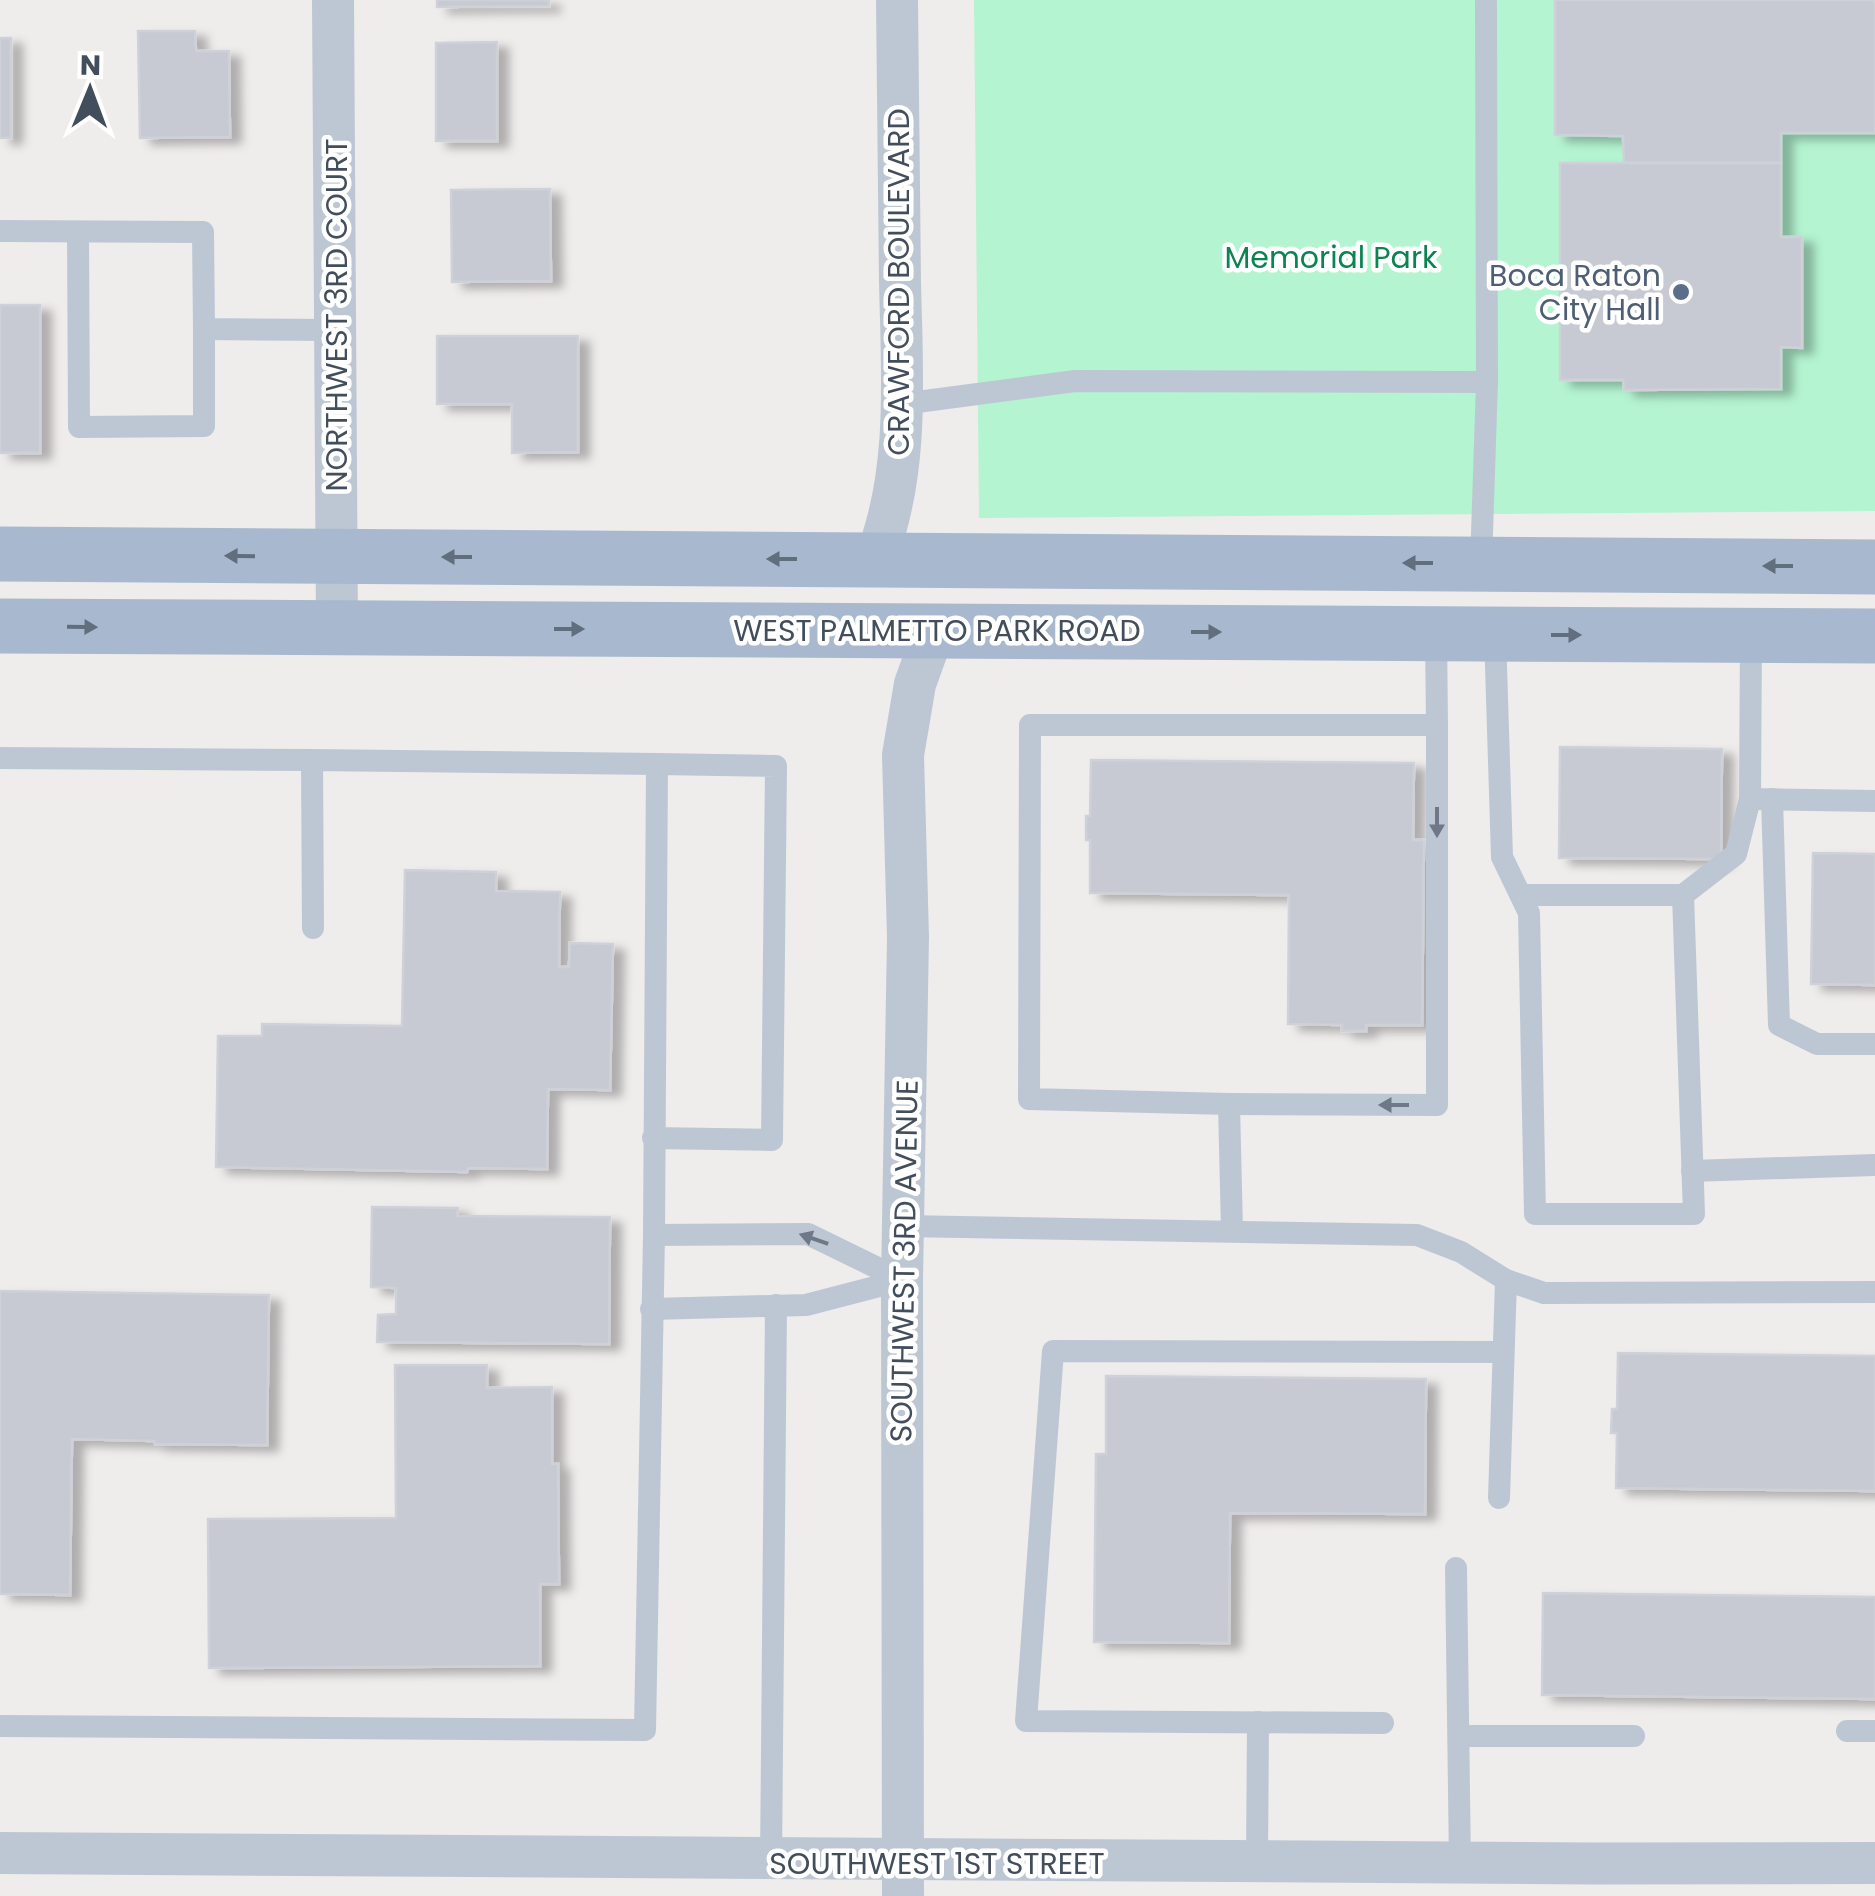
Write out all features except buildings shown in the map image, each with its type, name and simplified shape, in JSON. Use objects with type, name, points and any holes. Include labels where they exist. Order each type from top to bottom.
[{"type":"main road","points":[[0,554],[1875,567]]},
{"type":"main road","points":[[719,629],[842,590],[861,577],[875,560]]},
{"type":"main road","points":[[934,631],[946,613],[987,586],[1055,561]]},
{"type":"main road","name":"WEST PALMETTO PARK ROAD","points":[[0,626],[1875,636]]},
{"type":"street","name":"NORTHWEST 3RD COURT","points":[[333,0],[337,629]]},
{"type":"street","name":"CRAWFORD BOULEVARD","points":[[875,560],[886,534],[894,495],[902,404],[897,0]]},
{"type":"street","name":"SOUTHWEST 3RD AVENUE","points":[[903,1879],[902,1280],[908,937],[903,755],[915,684],[934,631]]},
{"type":"street","name":"SOUTHWEST 1ST STREET","points":[[0,1852],[771,1862],[903,1879],[1257,1864],[1875,1863]]},
{"type":"lane","points":[[1481,564],[1487,382],[1486,0]]},
{"type":"lane","points":[[0,232],[78,232],[203,232],[204,426],[79,427],[78,232]]},
{"type":"lane","points":[[204,329],[336,330]]},
{"type":"lane","points":[[902,404],[1074,381],[1487,382]]},
{"type":"lane","points":[[1436,633],[1437,725],[1437,1105],[1030,1099],[1030,725],[1437,725]]},
{"type":"lane","points":[[1496,634],[1502,857],[1529,912],[1534,1214],[1694,1214],[1683,895]]},
{"type":"lane","points":[[1750,635],[1780,1026],[1817,1044],[1875,1044]]},
{"type":"lane","points":[[0,758],[776,766],[772,1140],[653,1138]]},
{"type":"lane","points":[[312,760],[313,928]]},
{"type":"lane","points":[[0,1726],[645,1730],[654,1235],[656,764]]},
{"type":"lane","points":[[1521,896],[1683,895],[1736,854],[1761,799]]},
{"type":"lane","points":[[1761,799],[1875,801]]},
{"type":"lane","points":[[1229,1104],[1232,1232]]},
{"type":"lane","points":[[1692,1170],[1875,1165]]},
{"type":"lane","points":[[903,1226],[1418,1235],[1461,1252],[1506,1280],[1544,1293],[1875,1292]]},
{"type":"lane","points":[[654,1235],[808,1234],[902,1280]]},
{"type":"lane","points":[[651,1309],[806,1305],[902,1280]]},
{"type":"lane","points":[[1500,1498],[1506,1280]]},
{"type":"lane","points":[[771,1862],[776,1306]]},
{"type":"lane","points":[[1383,1723],[1026,1721],[1053,1351],[1503,1352]]},
{"type":"lane","points":[[1456,1568],[1460,1864]]},
{"type":"lane","points":[[1257,1864],[1258,1722]]},
{"type":"lane","points":[[1847,1731],[1875,1731]]},
{"type":"lane","points":[[1459,1736],[1634,1736]]},
{"type":"green space","name":"Memorial Park","points":[[974,0],[1875,0],[1875,511],[979,518]]},
{"type":"place","name":"Boca Raton City Hall","points":[[1681,292]]}]
